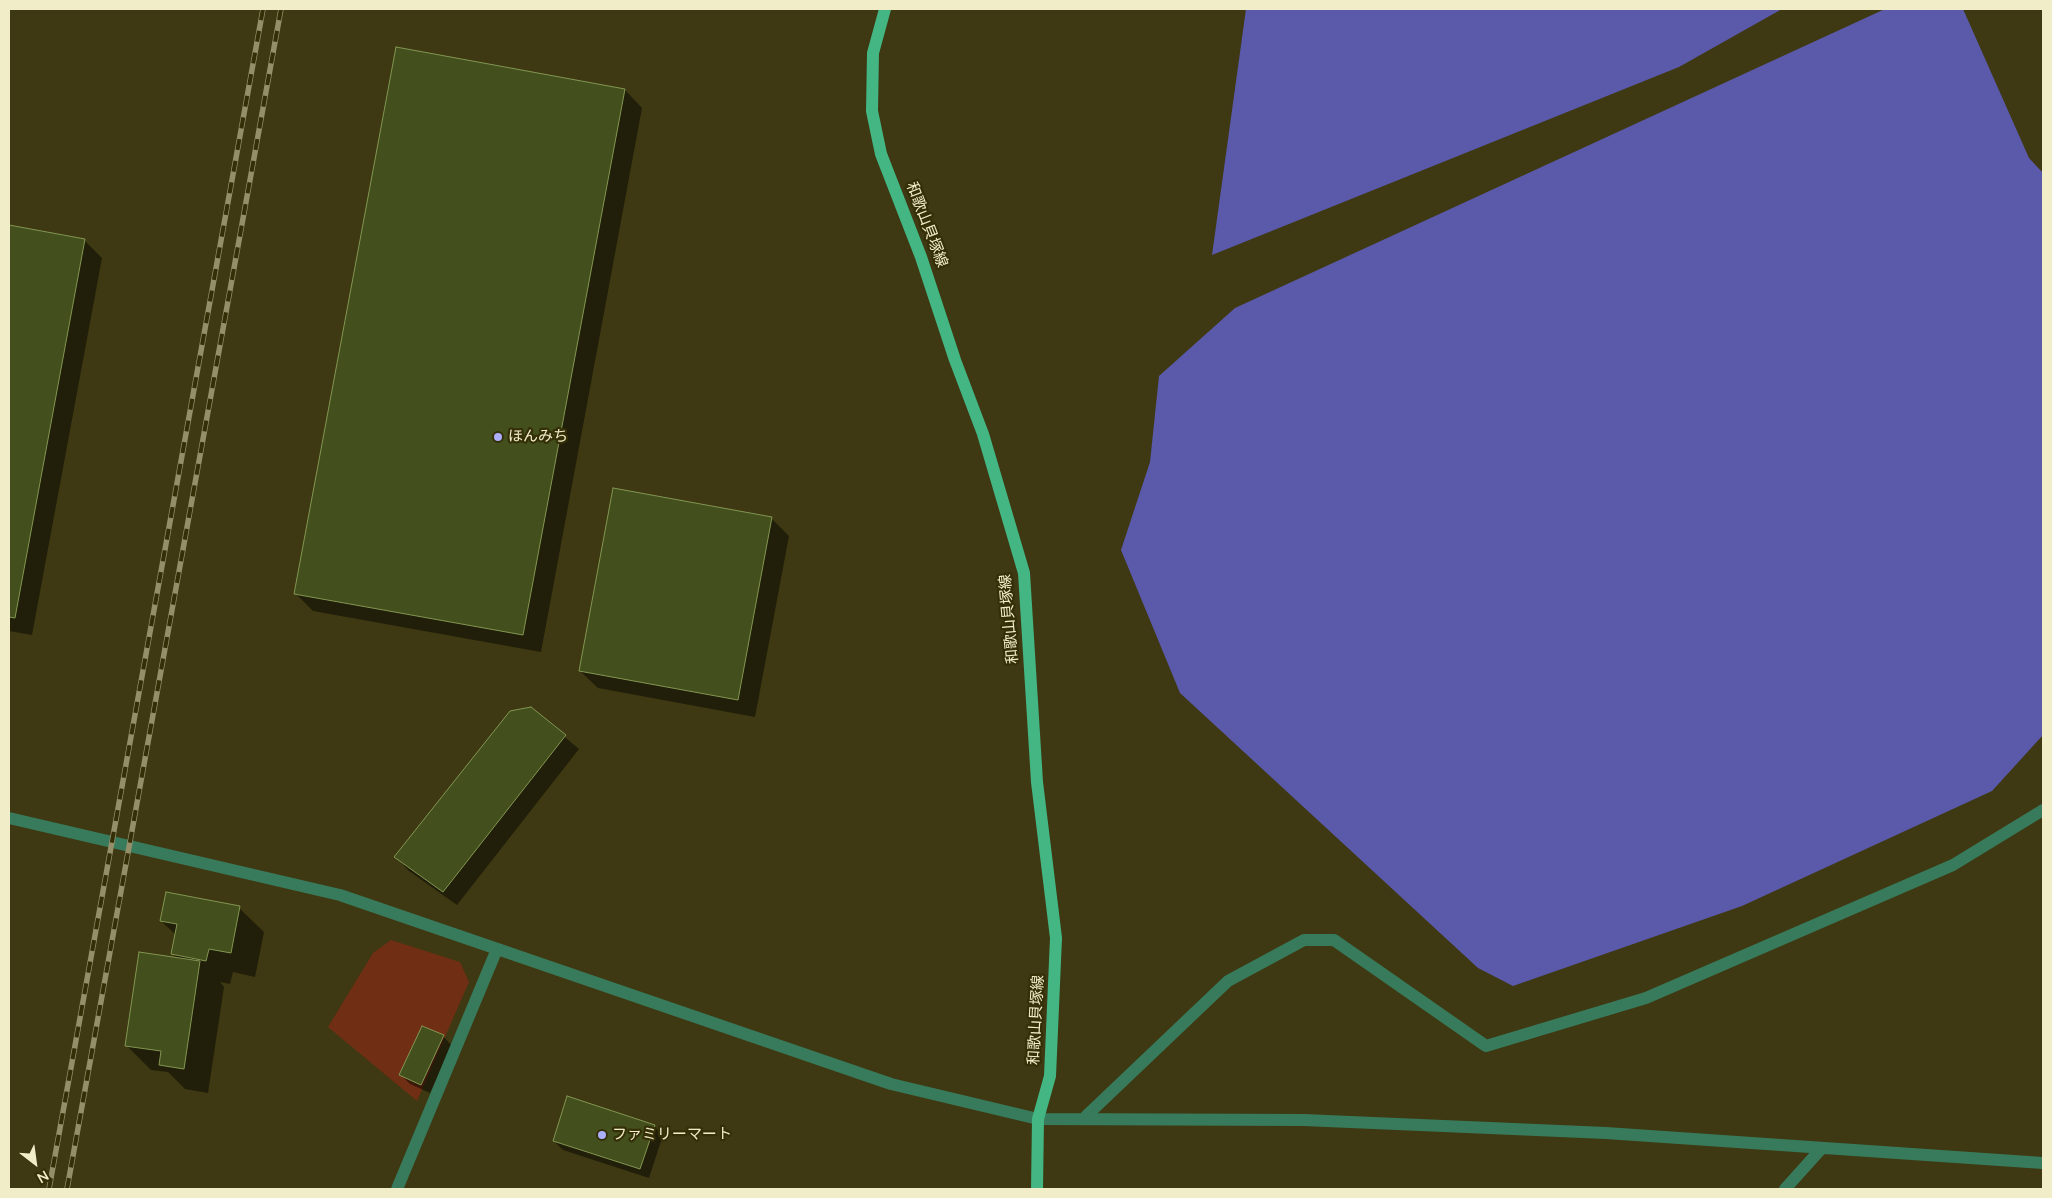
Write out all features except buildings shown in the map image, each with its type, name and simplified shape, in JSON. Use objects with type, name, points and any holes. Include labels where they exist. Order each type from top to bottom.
[{"type":"main road","name":"和歌山貝塚線","points":[[885,9],[873,53],[872,111],[881,154],[921,257],[955,360],[983,434],[1024,573],[1037,782],[1056,938],[1050,1076],[1038,1119],[1037,1189]]},
{"type":"street","points":[[1082,1119],[1228,981],[1304,940],[1334,940],[1486,1046],[1646,998],[1953,865],[2043,810]]},
{"type":"street","points":[[9,818],[340,895],[891,1084],[1038,1119],[1324,1121],[1606,1133],[2043,1163]]},
{"type":"street","points":[[397,1189],[497,949]]},
{"type":"street","points":[[1785,1189],[1821,1149]]},
{"type":"shaded area","points":[[1246,9],[1782,9],[1679,67],[1212,255]]},
{"type":"shaded area","points":[[1885,9],[1963,9],[2029,158],[2043,173],[2043,735],[1992,791],[1742,906],[1513,986],[1478,968],[1180,693],[1121,550],[1150,462],[1159,376],[1235,308]]},
{"type":"shaded area","points":[[391,940],[460,962],[469,982],[417,1101],[328,1027],[373,953]]},
{"type":"railway","points":[[49,1189],[263,9]]},
{"type":"railway","points":[[67,1189],[281,9]]},
{"type":"place","name":"ほんみち","points":[[498,437]]},
{"type":"place","name":"ファミリーマート","points":[[602,1135]]}]
